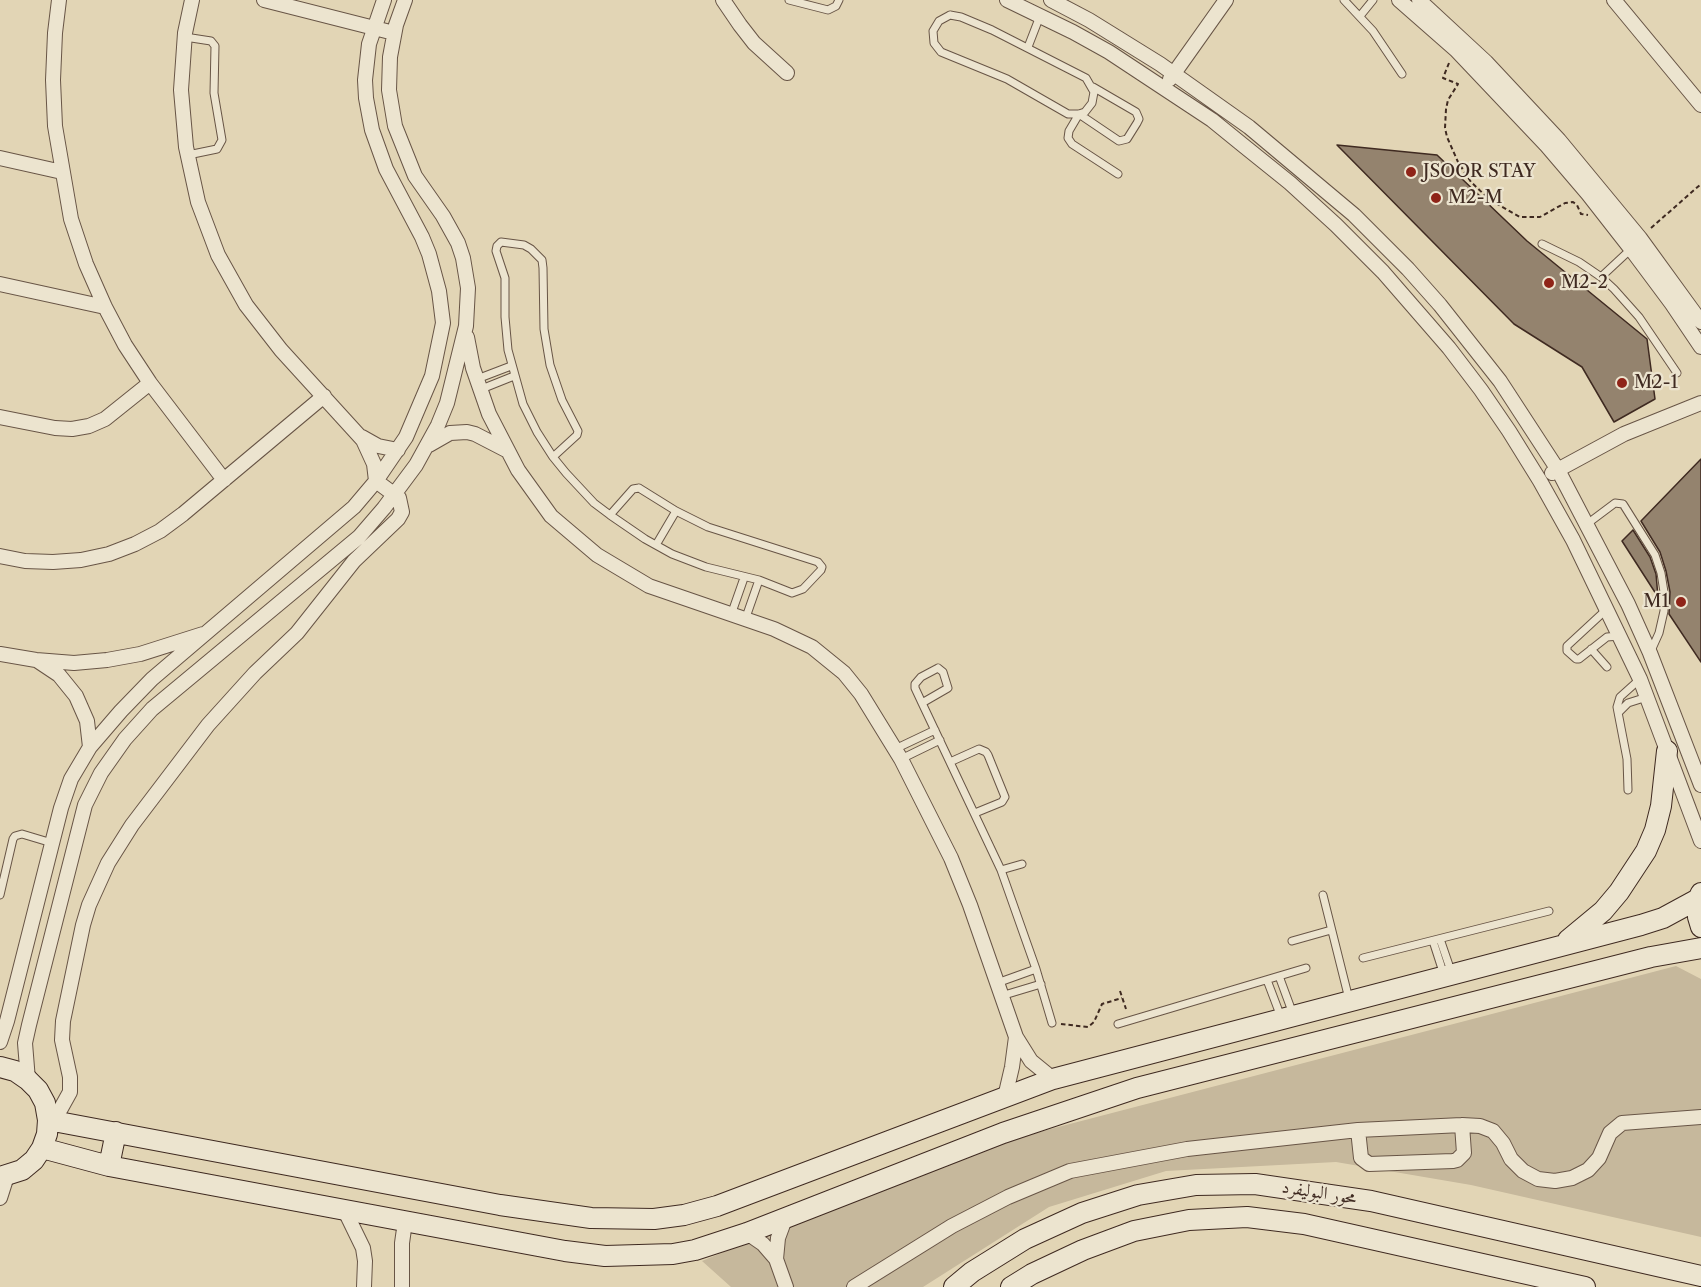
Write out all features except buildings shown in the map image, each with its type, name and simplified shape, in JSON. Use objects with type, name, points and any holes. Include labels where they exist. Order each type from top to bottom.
[{"type":"street","points":[[59,0],[53,80],[56,126],[71,219],[86,264],[125,345],[150,383],[224,480]]},
{"type":"street","points":[[48,1119],[60,1110],[70,1092],[70,1077],[62,1040],[63,1022],[82,925],[108,863],[132,825],[208,725],[255,673],[309,619],[354,561],[398,519],[402,507],[399,498],[376,481],[371,456],[358,434],[281,350],[246,305],[218,255],[198,202],[188,155],[181,90],[185,37],[192,0]]},
{"type":"street","points":[[264,0],[394,33]]},
{"type":"street","points":[[0,1042],[5,1013],[61,808],[71,779],[90,747],[152,679],[354,507],[398,450],[419,410],[432,376],[443,323],[442,307],[429,254],[386,169],[370,123],[365,80],[369,44],[384,0]]},
{"type":"street","points":[[405,0],[394,33],[389,74],[389,90],[395,126],[415,176],[443,216],[458,243],[468,288],[466,326],[468,349],[478,385],[507,450],[525,482],[551,516],[597,555],[649,586],[774,629],[812,647],[844,673],[861,694],[898,754],[951,858],[970,905],[1016,1037],[1031,1060],[1053,1079]]},
{"type":"street","points":[[723,0],[754,43],[787,73]]},
{"type":"street","points":[[1007,0],[1109,52],[1212,120],[1290,183],[1383,272],[1430,325],[1472,377],[1540,481],[1573,540],[1640,679],[1701,841]]},
{"type":"street","points":[[1051,0],[1125,41],[1249,127],[1354,215],[1440,305],[1482,358],[1527,421],[1558,470],[1628,604],[1650,653],[1701,785]]},
{"type":"street","points":[[1164,88],[1226,0]]},
{"type":"street","points":[[1399,0],[1436,24],[1519,95],[1595,182],[1701,347]]},
{"type":"street","points":[[1419,0],[1456,50],[1547,146],[1600,209],[1635,244],[1699,317]]},
{"type":"street","points":[[1614,0],[1701,105]]},
{"type":"street","points":[[0,158],[62,172]]},
{"type":"street","points":[[0,284],[105,307]]},
{"type":"street","points":[[28,1080],[25,1043],[29,1025],[85,805],[101,773],[125,739],[152,709],[359,537],[417,465],[427,446],[447,403],[466,326]]},
{"type":"street","points":[[0,417],[55,429],[89,426],[105,418],[150,383]]},
{"type":"street","points":[[0,556],[25,561],[81,560],[109,554],[135,544],[160,531],[183,514],[324,396]]},
{"type":"street","points":[[1540,481],[1624,434],[1658,418],[1701,403]]},
{"type":"street","points":[[427,446],[450,433],[467,432],[507,450]]},
{"type":"street","points":[[358,434],[378,446],[398,450]]},
{"type":"street","points":[[0,654],[74,663],[107,660],[140,654],[209,632]]},
{"type":"street","points":[[36,660],[59,675],[76,696],[87,721],[90,747]]},
{"type":"street","points":[[1562,945],[1603,911],[1619,892],[1646,851],[1655,830],[1661,806],[1667,751]]},
{"type":"street","points":[[48,1119],[500,1205],[591,1218],[654,1219],[684,1215],[717,1206],[1053,1079],[1663,918],[1700,896]]},
{"type":"street","points":[[1700,896],[1698,917],[1701,927]]},
{"type":"street","points":[[42,1148],[109,1166],[565,1251],[605,1256],[673,1254],[695,1250],[747,1233],[1003,1133],[1137,1088],[1651,957],[1701,948]]},
{"type":"street","points":[[1005,1097],[1016,1037]]},
{"type":"street","points":[[0,1067],[15,1071],[38,1090],[45,1103],[48,1119],[47,1134],[42,1148],[34,1160],[22,1170],[4,1176],[0,1198]]},
{"type":"street","points":[[854,1287],[952,1226],[1008,1197],[1070,1172],[1187,1149],[1358,1130],[1462,1125],[1480,1126],[1493,1131],[1503,1143],[1510,1159],[1523,1171],[1538,1179],[1556,1181],[1572,1178],[1587,1170],[1599,1158],[1610,1133],[1622,1123],[1701,1117]]},
{"type":"street","points":[[1358,1130],[1361,1158],[1369,1164],[1452,1161],[1457,1160],[1464,1153],[1462,1125]]},
{"type":"street","points":[[109,1166],[116,1132]]},
{"type":"street","name":"محور البوليفرد","points":[[954,1287],[972,1272],[1025,1239],[1082,1213],[1138,1195],[1196,1185],[1243,1184],[1314,1191],[1371,1202],[1701,1276]]},
{"type":"street","points":[[345,1210],[363,1248],[364,1287]]},
{"type":"street","name":"محور البوليفرد","points":[[1011,1287],[1032,1274],[1108,1239],[1161,1225],[1218,1218],[1256,1218],[1304,1224],[1521,1279],[1586,1287]]},
{"type":"street","points":[[776,1258],[778,1238],[785,1219]]},
{"type":"street","points":[[402,1287],[402,1243],[405,1222]]},
{"type":"street","points":[[747,1233],[763,1244],[776,1258],[786,1287]]},
{"type":"lane","points":[[789,0],[825,10],[836,6],[839,0]]},
{"type":"lane","points":[[1344,0],[1385,46],[1402,74]]},
{"type":"lane","points":[[1360,16],[1373,0]]},
{"type":"lane","points":[[1079,114],[1119,141],[1128,139],[1139,119],[1136,112],[1093,87],[1086,78],[1028,47],[955,15],[944,17],[933,31],[934,43],[946,55],[1007,79],[1068,114],[1085,112],[1092,103],[1093,87]]},
{"type":"lane","points":[[1028,47],[1040,16]]},
{"type":"lane","points":[[185,37],[211,41],[215,46],[214,93],[222,140],[217,148],[188,155]]},
{"type":"lane","points":[[1079,114],[1069,131],[1069,141],[1118,174]]},
{"type":"lane","points":[[553,457],[577,435],[578,431],[555,383],[546,347],[542,260],[531,249],[501,242],[496,251],[505,278],[506,334],[514,376],[530,418],[553,457],[579,488],[610,515],[656,545],[697,564],[744,578],[759,580],[796,593],[803,589],[822,567],[818,562],[725,533],[676,512],[636,488],[610,515]]},
{"type":"lane","points":[[1542,244],[1568,256],[1601,277],[1639,317],[1677,373]]},
{"type":"lane","points":[[1601,277],[1635,244]]},
{"type":"lane","points":[[478,385],[511,366]]},
{"type":"lane","points":[[478,385],[514,376]]},
{"type":"lane","points":[[1587,524],[1615,503],[1623,504],[1655,555],[1661,573],[1664,611],[1659,633],[1650,653]]},
{"type":"lane","points":[[656,545],[676,512]]},
{"type":"lane","points":[[731,615],[744,578]]},
{"type":"lane","points":[[745,620],[759,580]]},
{"type":"lane","points":[[1607,609],[1566,649],[1577,659],[1607,638],[1620,636]]},
{"type":"lane","points":[[1591,650],[1607,667]]},
{"type":"lane","points":[[922,703],[948,688],[940,669],[917,679],[915,688],[922,703],[940,740],[950,762],[975,813],[1001,870],[1036,969],[1052,1023]]},
{"type":"lane","points":[[1628,790],[1627,759],[1617,707],[1620,697],[1640,679]]},
{"type":"lane","points":[[1619,712],[1628,703],[1647,697]]},
{"type":"lane","points":[[898,754],[935,730]]},
{"type":"lane","points":[[898,754],[940,740]]},
{"type":"lane","points":[[950,762],[979,749],[988,755],[1005,797],[1002,802],[975,813]]},
{"type":"lane","points":[[0,895],[15,836],[22,834],[52,843]]},
{"type":"lane","points":[[1001,870],[1022,864]]},
{"type":"lane","points":[[1323,895],[1349,1002]]},
{"type":"lane","points":[[1363,958],[1549,911]]},
{"type":"lane","points":[[1292,941],[1331,930]]},
{"type":"lane","points":[[1437,940],[1448,975]]},
{"type":"lane","points":[[1118,1024],[1306,968]]},
{"type":"lane","points":[[999,989],[1036,969]]},
{"type":"lane","points":[[1279,976],[1288,1018]]},
{"type":"lane","points":[[1268,980],[1288,1018]]},
{"type":"lane","points":[[999,989],[1041,984]]},
{"type":"path","points":[[1456,50],[1443,74],[1443,78],[1458,84],[1452,92],[1446,109],[1445,128],[1458,162],[1471,182],[1490,200],[1520,217],[1540,217],[1569,202],[1576,203],[1584,215],[1600,209]]},
{"type":"path","points":[[1635,244],[1701,184]]},
{"type":"path","points":[[1120,991],[1130,1020]]},
{"type":"path","points":[[1052,1023],[1088,1027],[1094,1022],[1102,1004],[1122,998]]},
{"type":"shaded area","points":[[1676,966],[1701,979],[1701,1237],[1471,1185],[1336,1162],[1166,1171],[1049,1207],[923,1287],[731,1287],[702,1261],[970,1150]]},
{"type":"place","name":"JSOOR STAY","points":[[1411,172]]},
{"type":"place","name":"M2-M","points":[[1436,198]]},
{"type":"place","name":"M2-2","points":[[1549,283]]},
{"type":"place","name":"M2-1","points":[[1622,383]]},
{"type":"place","name":"M1","points":[[1681,602]]}]
